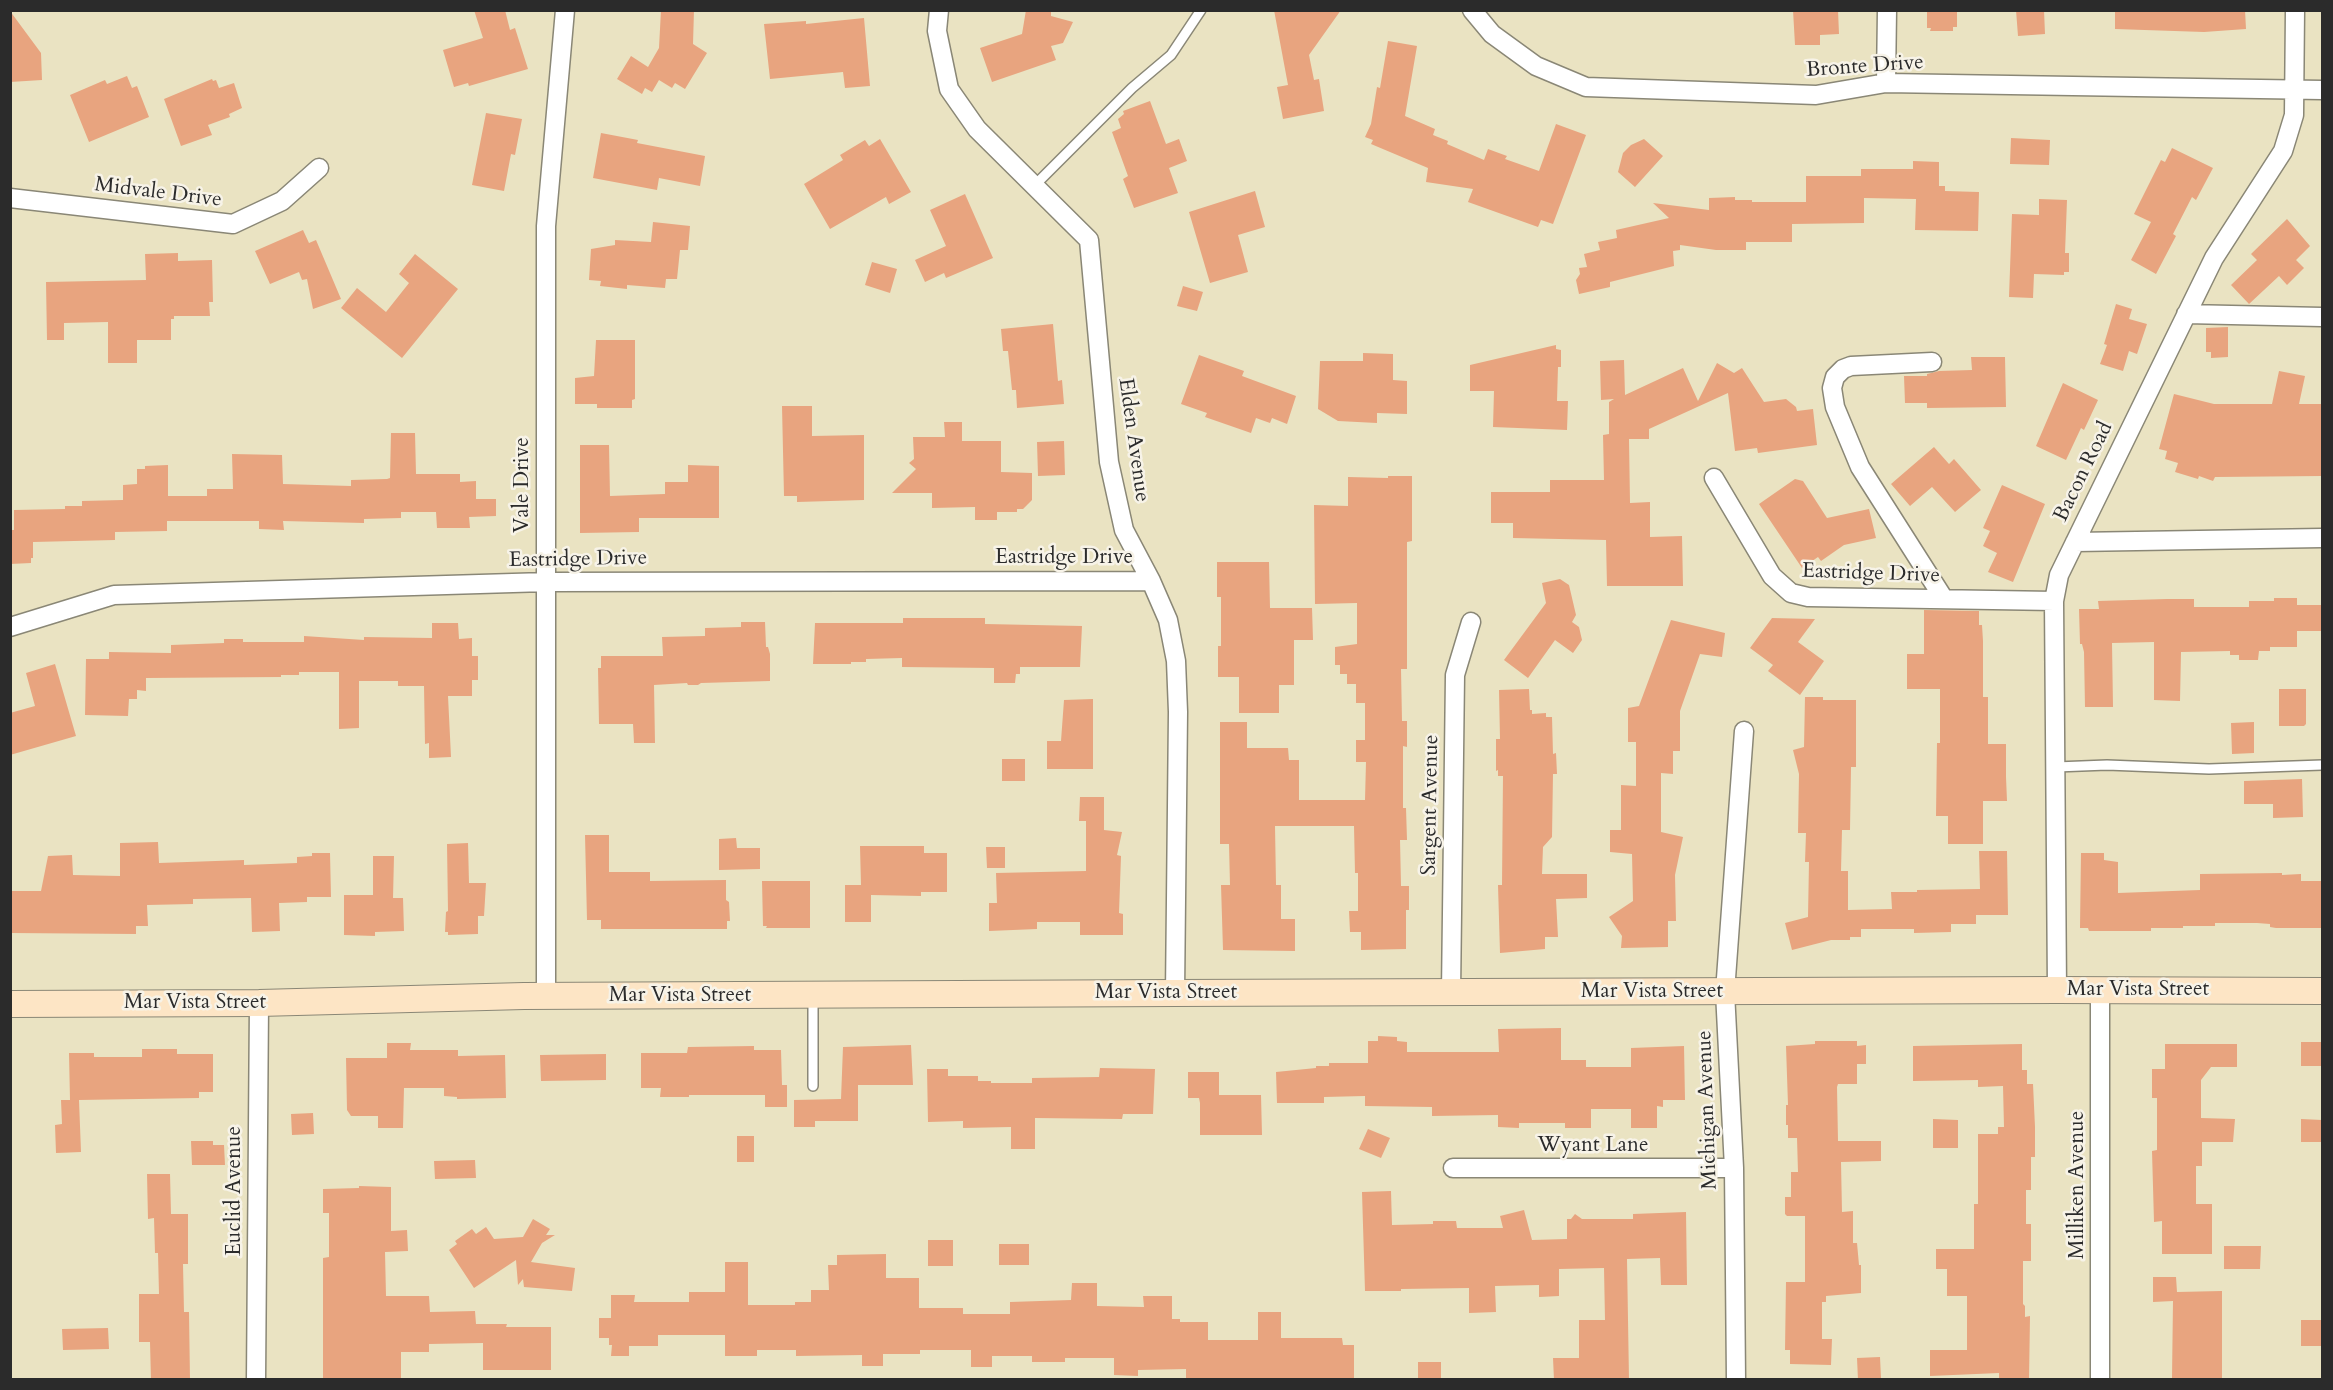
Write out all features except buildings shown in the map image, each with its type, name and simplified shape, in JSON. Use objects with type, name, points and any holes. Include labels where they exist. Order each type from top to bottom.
[{"type":"street","name":"Vale Drive","points":[[546,997],[546,226],[565,10]]},
{"type":"street","name":"Elden Avenue","points":[[939,10],[937,31],[949,89],[977,129],[1089,240],[1108,462],[1124,530],[1151,581],[1168,620],[1176,671],[1178,712],[1175,993]]},
{"type":"street","name":"Bronte Drive","points":[[1472,10],[1492,34],[1536,66],[1586,87],[1816,95],[1886,83],[2322,90]]},
{"type":"street","points":[[1886,83],[1887,10]]},
{"type":"street","name":"Bacon Road","points":[[2057,990],[2054,601],[2060,575],[2214,258],[2283,151],[2294,115],[2295,10]]},
{"type":"street","name":"Midvale Drive","points":[[10,198],[233,224],[282,201],[319,168]]},
{"type":"street","points":[[2186,314],[2322,317]]},
{"type":"street","points":[[1932,362],[1851,366],[1843,369],[1832,388],[1835,407],[1860,467],[1944,599]]},
{"type":"street","name":"Eastridge Drive","points":[[1713,478],[1772,576],[1791,594],[1808,597],[2054,601]]},
{"type":"street","points":[[2075,542],[2322,538]]},
{"type":"street","name":"Eastridge Drive","points":[[10,627],[114,595],[546,582],[1151,581]]},
{"type":"street","name":"Sargent Avenue","points":[[1451,992],[1455,675],[1471,622]]},
{"type":"street","name":"Michigan Avenue","points":[[1736,1380],[1734,1168],[1725,992],[1744,731]]},
{"type":"street","name":"Milliken Avenue","points":[[2100,991],[2100,1380]]},
{"type":"street","name":"Mar Vista Street","points":[[10,1004],[813,995],[2322,991]]},
{"type":"street","name":"Euclid Avenue","points":[[256,1380],[259,1003]]},
{"type":"street","name":"Wyant Lane","points":[[1453,1168],[1734,1168]]},
{"type":"lane","points":[[1034,186],[1092,126],[1171,55],[1201,10]]},
{"type":"lane","points":[[2056,767],[2107,765],[2209,769],[2322,765]]},
{"type":"lane","points":[[813,995],[813,1086]]}]
